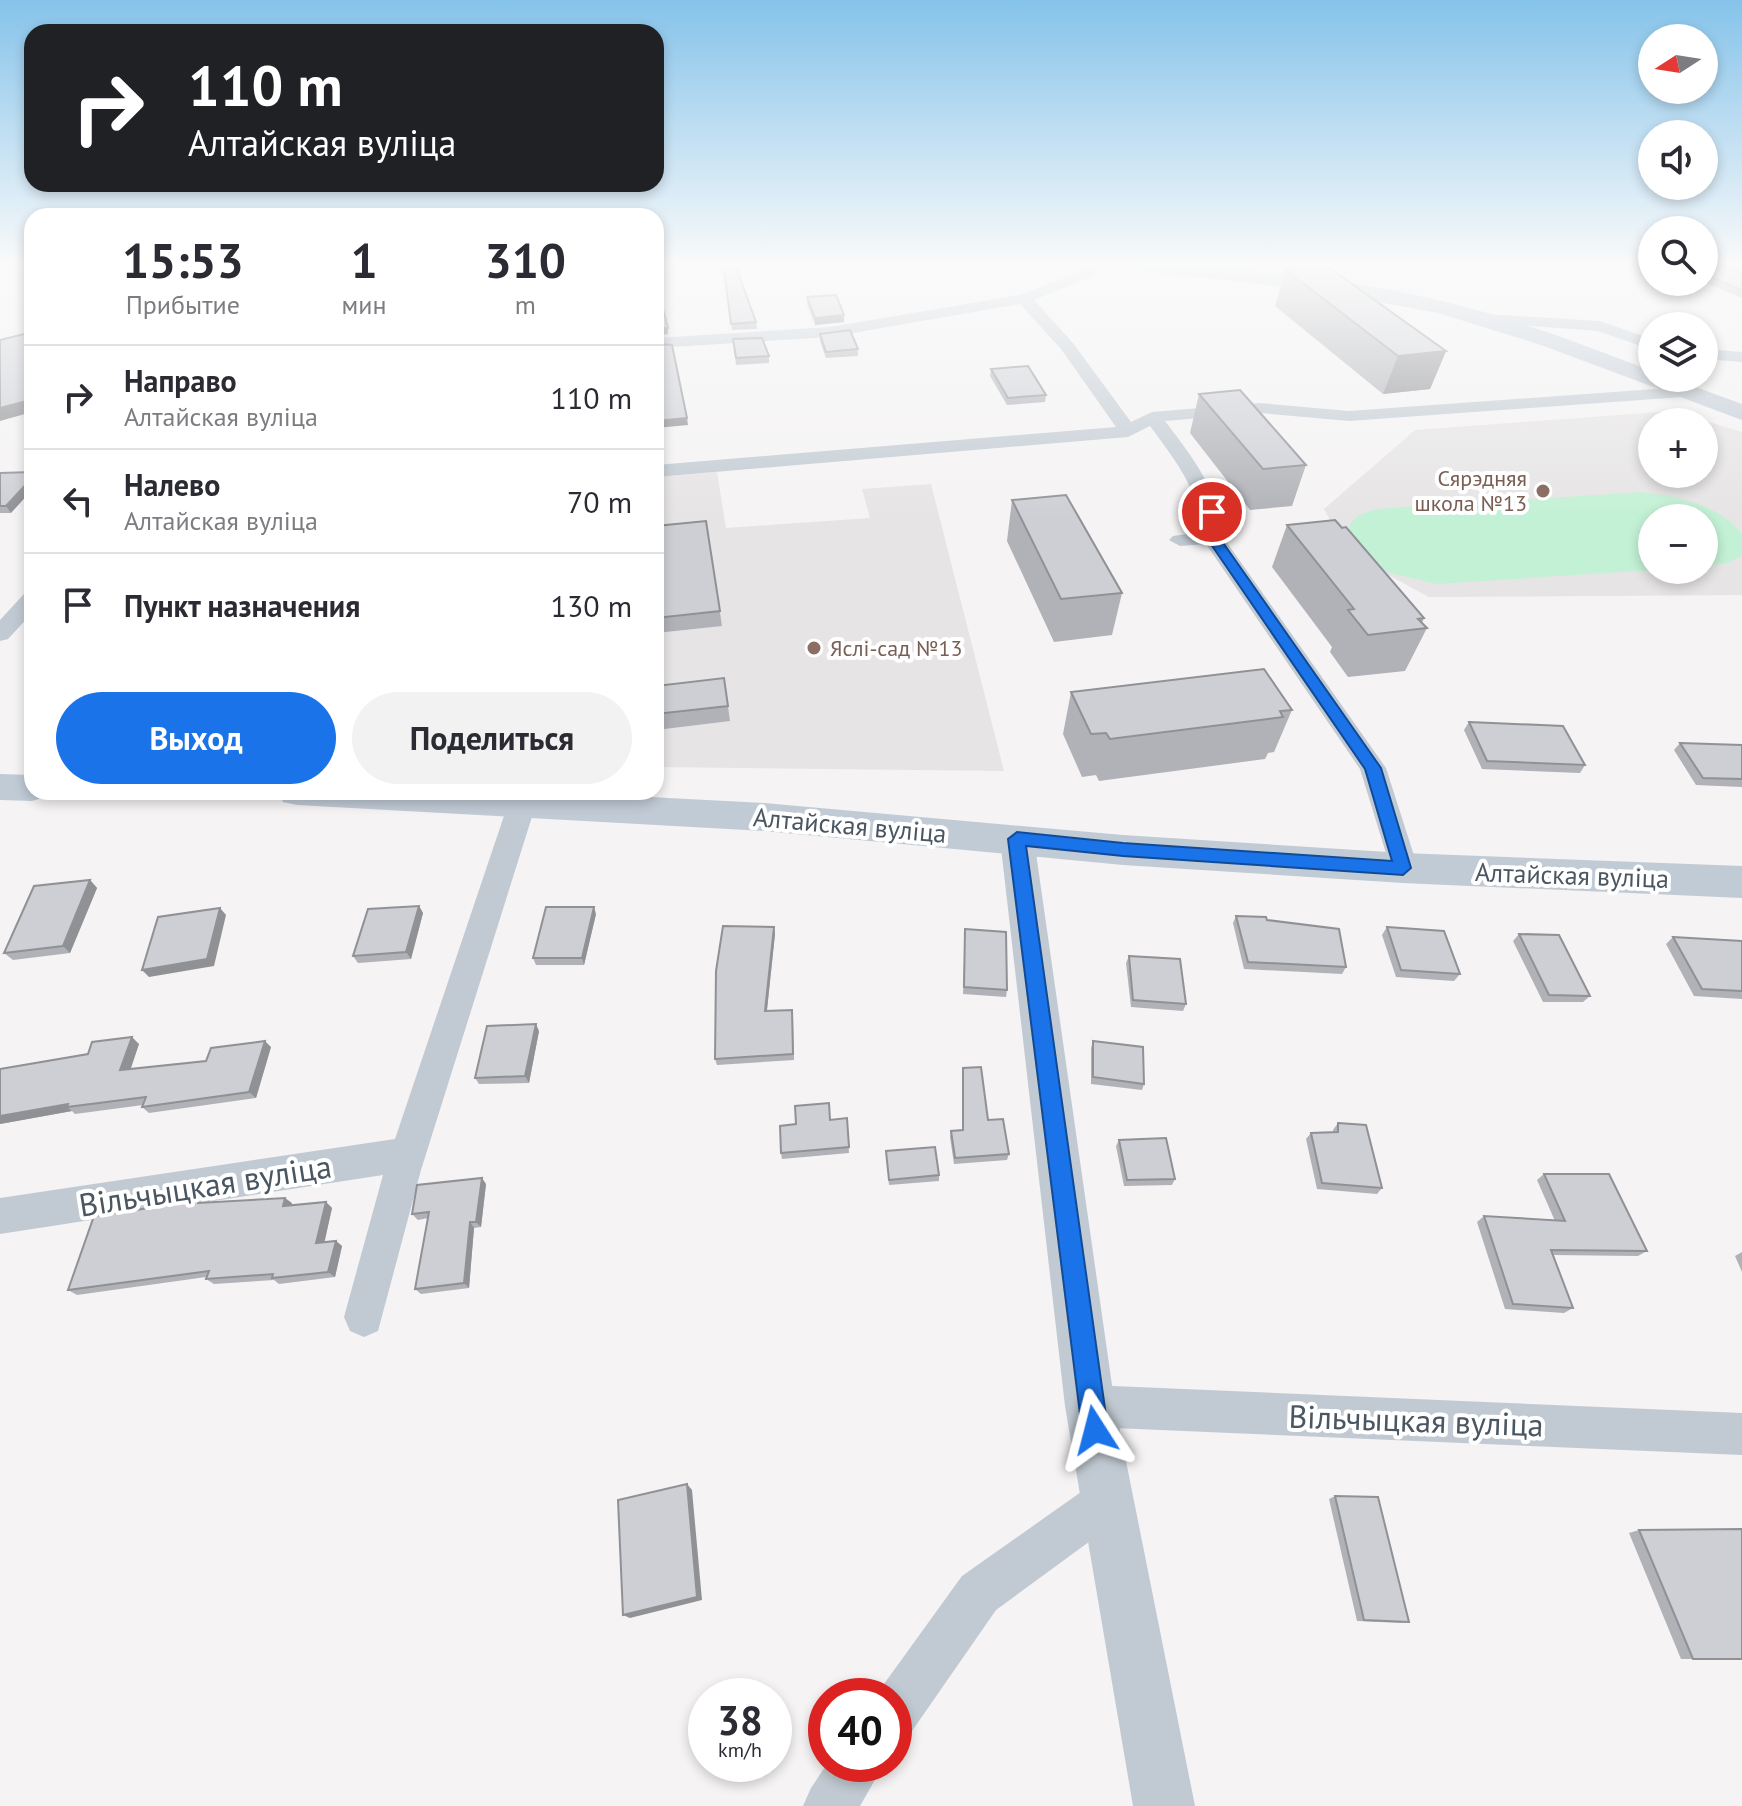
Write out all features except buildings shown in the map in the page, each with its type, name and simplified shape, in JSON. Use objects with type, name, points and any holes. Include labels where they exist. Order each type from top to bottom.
[{"type":"main road","points":[[1579,349],[1638,368]]},
{"type":"main road","points":[[1682,392],[1742,412]]},
{"type":"main road","points":[[0,787],[24,788]]},
{"type":"main road","name":"Алтайская вуліца","points":[[447,800],[764,817],[1139,851],[1403,868],[1742,882]]},
{"type":"street","points":[[1069,349],[1128,431]]},
{"type":"street","points":[[1718,355],[1742,357]]},
{"type":"street","points":[[664,470],[1128,431],[1152,417],[1260,408],[1349,416],[1682,392]]},
{"type":"street","points":[[1152,417],[1202,484],[1212,512],[1212,537],[1373,768],[1403,868]]},
{"type":"street","points":[[1180,540],[1212,537]]},
{"type":"street","points":[[0,634],[24,608]]},
{"type":"street","points":[[364,1317],[409,1154],[522,804]]},
{"type":"street","points":[[1017,839],[1090,1406],[1164,1806]]},
{"type":"street","name":"Вільчыцкая вуліца","points":[[0,1216],[409,1154]]},
{"type":"street","name":"Вільчыцкая вуліца","points":[[1090,1406],[1742,1434]]},
{"type":"street","points":[[912,1688],[979,1593],[1107,1501]]},
{"type":"street","points":[[829,1806],[846,1782]]},
{"type":"shaded area","name":"Сярэдняя школа №13","points":[[1638,414],[1638,488],[1718,488],[1718,425],[1742,432],[1742,595],[1429,597],[1348,553],[1324,509],[1415,430]]},
{"type":"shaded area","name":"Яслі-сад №13","points":[[717,472],[726,528],[870,518],[862,489],[931,484],[1004,771],[664,767],[664,476]]},
{"type":"green space","points":[[1642,492],[1697,504],[1638,504],[1638,571],[1437,584],[1383,571],[1347,535],[1356,518],[1381,509]]},
{"type":"green space","points":[[1718,514],[1742,534],[1742,555],[1728,563],[1718,564]]},
{"type":"place","name":"Сярэдняя школа №13","points":[[1543,491]]},
{"type":"place","name":"Яслі-сад №13","points":[[814,648]]},
{"type":"route","points":[[1095,1430],[1017,839],[1123,850],[1403,868],[1373,768],[1212,537],[1212,512]]}]
